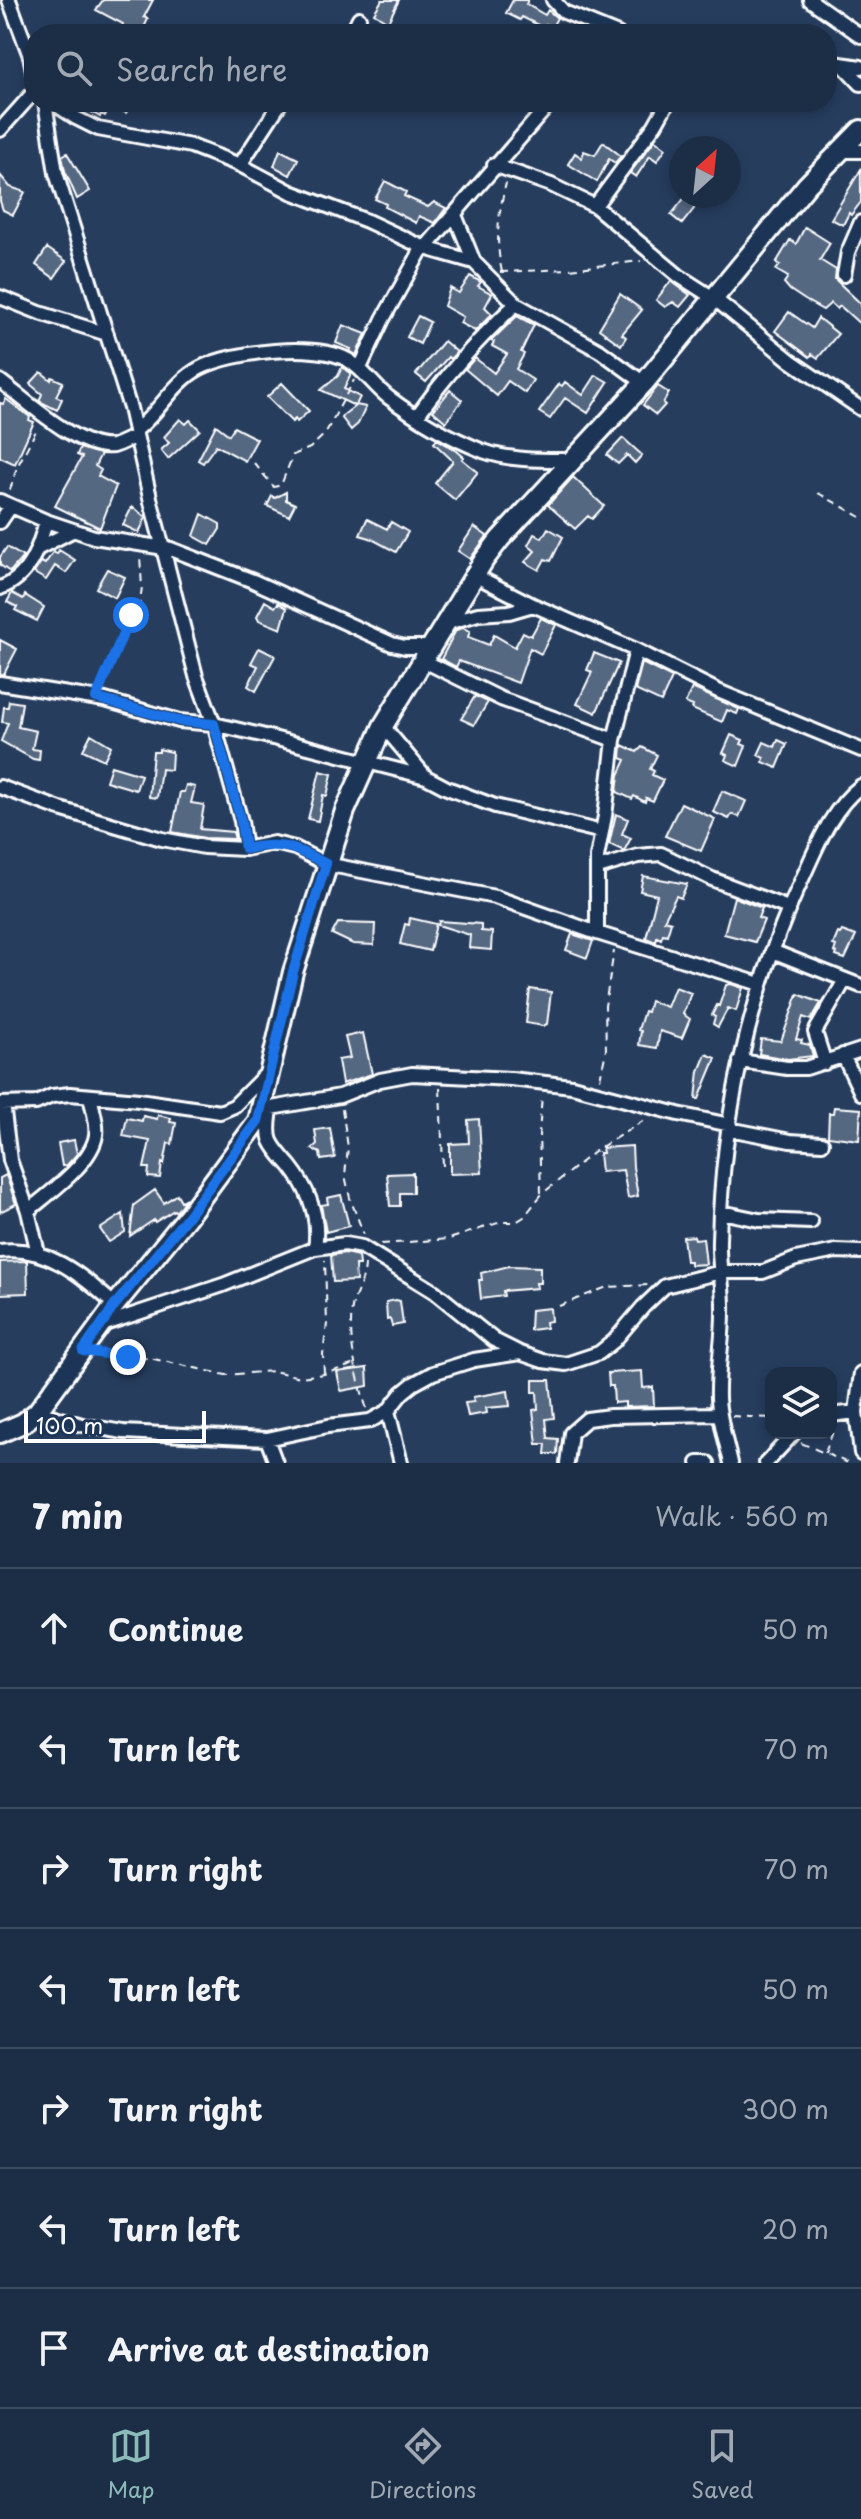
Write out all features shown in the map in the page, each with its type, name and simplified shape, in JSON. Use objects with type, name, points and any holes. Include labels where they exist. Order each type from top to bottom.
[{"type":"street","points":[[9,0],[24,40]]},
{"type":"street","points":[[553,0],[564,12],[592,24]]},
{"type":"street","points":[[810,0],[861,36]]},
{"type":"street","points":[[356,24],[359,18]]},
{"type":"street","points":[[837,64],[861,67]]},
{"type":"street","points":[[843,65],[861,84]]},
{"type":"street","points":[[0,130],[24,103]]},
{"type":"street","points":[[47,112],[56,173],[130,408],[162,546],[196,676],[214,724],[241,821],[245,849]]},
{"type":"street","points":[[67,112],[98,129],[191,146],[424,248],[474,262],[516,304],[600,351],[644,383]]},
{"type":"street","points":[[240,165],[274,112]]},
{"type":"street","points":[[360,368],[383,319],[424,248],[542,112]]},
{"type":"street","points":[[595,206],[662,112]]},
{"type":"street","points":[[320,1247],[310,1197],[271,1140],[266,1110],[270,1069],[293,972],[326,864],[365,763],[383,726],[474,575],[500,539],[644,383],[807,185],[861,130]]},
{"type":"street","points":[[840,151],[861,151]]},
{"type":"street","points":[[494,165],[551,185],[595,206],[679,276],[715,299],[791,361],[861,409]]},
{"type":"street","points":[[455,215],[474,262]]},
{"type":"street","points":[[844,275],[848,252],[861,222]]},
{"type":"street","points":[[0,297],[107,334]]},
{"type":"street","points":[[417,416],[471,349],[516,304]]},
{"type":"street","points":[[0,381],[44,415],[83,439],[113,446],[136,434],[187,377],[200,368],[241,353],[325,351],[339,355],[360,368],[388,397],[417,416],[485,452],[523,459],[573,460]]},
{"type":"street","points":[[130,408],[152,417]]},
{"type":"street","points":[[0,522],[6,504],[94,537],[162,546],[253,581],[392,644],[405,647],[501,699],[614,740]]},
{"type":"street","points":[[0,588],[17,578],[39,548],[46,521]]},
{"type":"street","points":[[39,548],[72,531]]},
{"type":"street","points":[[474,575],[718,691],[861,750]]},
{"type":"street","points":[[447,623],[478,614],[509,612],[533,605]]},
{"type":"street","points":[[405,647],[424,660]]},
{"type":"street","points":[[597,933],[598,868],[614,740],[636,650]]},
{"type":"street","points":[[1,686],[96,698],[179,721],[214,724],[308,746],[426,777],[495,806],[602,832]]},
{"type":"street","points":[[383,726],[426,777]]},
{"type":"street","points":[[731,1463],[719,1414],[718,1393],[723,1313],[721,1212],[740,1061],[760,984],[788,908],[828,825],[851,794],[861,786]]},
{"type":"street","points":[[0,787],[60,809],[162,839],[204,847],[245,849],[274,843],[295,848],[326,864],[495,897],[760,984]]},
{"type":"street","points":[[598,868],[638,856],[661,854],[712,879],[788,908]]},
{"type":"street","points":[[772,951],[861,986]]},
{"type":"street","points":[[825,1063],[815,1032],[845,980]]},
{"type":"street","points":[[740,1061],[806,1068],[861,1050]]},
{"type":"street","points":[[843,1055],[861,1093]]},
{"type":"street","points":[[38,1253],[28,1211],[10,1160],[1,1104],[36,1103],[52,1096],[90,1096],[220,1112],[234,1106],[270,1069]]},
{"type":"street","points":[[0,1433],[23,1423],[37,1412],[115,1305],[266,1110],[340,1096],[396,1076],[441,1075],[543,1082],[598,1092],[790,1141],[822,1143]]},
{"type":"street","points":[[28,1211],[85,1160],[93,1148],[97,1133],[90,1096]]},
{"type":"street","points":[[721,1212],[759,1220],[811,1222]]},
{"type":"street","points":[[102,1325],[223,1285],[320,1247],[345,1244],[367,1248],[435,1292],[494,1340],[543,1361],[566,1364],[591,1356],[614,1341],[665,1286],[721,1272],[763,1272],[796,1259],[836,1251],[861,1252]]},
{"type":"street","points":[[0,1251],[17,1249],[38,1253],[81,1276],[115,1305]]},
{"type":"street","points":[[37,1412],[82,1425],[123,1432],[267,1439],[370,1421],[388,1411],[402,1393],[433,1373],[464,1362],[520,1353]]},
{"type":"street","points":[[861,1373],[858,1409],[861,1453]]},
{"type":"street","points":[[837,1415],[858,1409]]},
{"type":"street","points":[[388,1411],[401,1463]]},
{"type":"street","points":[[567,1463],[571,1433],[587,1419],[719,1414]]},
{"type":"street","points":[[267,1439],[276,1463]]},
{"type":"street","points":[[766,1463],[788,1439]]},
{"type":"street","points":[[698,1463],[708,1463]]},
{"type":"path","points":[[502,272],[497,220],[509,171]]},
{"type":"path","points":[[487,272],[569,269],[659,259]]},
{"type":"path","points":[[254,463],[274,487],[281,485],[293,455],[310,448],[325,434],[360,368]]},
{"type":"path","points":[[6,504],[17,467],[44,415]]},
{"type":"path","points":[[818,493],[861,517]]},
{"type":"path","points":[[96,698],[122,633],[142,595],[139,543]]},
{"type":"path","points":[[598,1092],[606,1051],[605,1006],[617,938]]},
{"type":"path","points":[[441,1075],[443,1166]]},
{"type":"path","points":[[542,1194],[539,1133],[543,1082]]},
{"type":"path","points":[[340,1096],[348,1147],[345,1175],[367,1248],[365,1273],[352,1310],[355,1364],[370,1421]]},
{"type":"path","points":[[367,1248],[449,1239],[501,1222],[516,1222],[524,1217],[542,1194],[595,1151],[662,1110]]},
{"type":"path","points":[[320,1247],[327,1324],[324,1374]]},
{"type":"path","points":[[559,1306],[607,1287],[665,1286]]},
{"type":"path","points":[[83,1351],[154,1359],[226,1375],[260,1370],[300,1377],[324,1374],[355,1364]]},
{"type":"path","points":[[719,1414],[765,1418]]},
{"type":"path","points":[[799,1439],[848,1463]]},
{"type":"path","points":[[825,1453],[829,1439]]},
{"type":"building","points":[[103,0],[153,0],[144,17],[148,19],[146,24],[123,24],[96,10]]},
{"type":"building","points":[[382,0],[399,0],[388,22],[374,13]]},
{"type":"building","points":[[513,0],[528,0],[526,4],[545,15],[548,10],[557,18],[554,24],[536,24],[506,13]]},
{"type":"building","points":[[91,112],[107,112],[100,117]]},
{"type":"building","points":[[655,140],[666,148],[657,161],[650,156],[636,177],[630,173]]},
{"type":"building","points":[[603,142],[621,156],[615,163],[609,159],[597,182],[568,164],[575,153],[582,158],[584,151],[595,155]]},
{"type":"building","points":[[280,150],[298,159],[290,175],[274,166]]},
{"type":"building","points":[[67,153],[90,191],[77,199],[65,171],[62,156]]},
{"type":"building","points":[[861,169],[861,202],[851,215],[849,213],[843,225],[831,219]]},
{"type":"building","points":[[0,175],[10,187],[25,192],[13,215],[3,210],[0,201]]},
{"type":"building","points":[[385,181],[406,192],[404,196],[428,207],[434,202],[446,208],[435,223],[419,216],[416,223],[375,199]]},
{"type":"building","points":[[677,208],[695,208],[682,224],[671,215]]},
{"type":"building","points":[[805,227],[830,243],[820,260],[836,270],[835,279],[861,304],[861,325],[840,306],[837,309],[831,303],[823,310],[805,300],[790,290],[784,283],[788,277],[776,270],[780,265],[776,263],[790,240],[796,244]]},
{"type":"building","points":[[47,248],[66,261],[54,278],[36,265]]},
{"type":"building","points":[[470,276],[481,282],[478,286],[492,294],[485,307],[492,314],[475,331],[460,323],[463,317],[444,306],[450,288],[459,293]]},
{"type":"building","points":[[671,281],[690,295],[680,307],[673,302],[665,307],[656,300]]},
{"type":"building","points":[[620,294],[642,310],[622,334],[626,337],[621,345],[599,329]]},
{"type":"building","points":[[789,312],[812,328],[818,318],[838,334],[818,358],[812,354],[810,357],[775,331]]},
{"type":"building","points":[[418,316],[430,322],[420,344],[407,337]]},
{"type":"building","points":[[517,316],[534,325],[516,369],[533,380],[525,393],[508,381],[497,396],[465,369],[475,358],[494,373],[507,354],[492,346],[494,342],[491,341]]},
{"type":"building","points":[[343,325],[366,334],[356,355],[351,349],[336,343]]},
{"type":"building","points":[[444,341],[457,352],[450,359],[448,357],[426,382],[416,374]]},
{"type":"building","points":[[342,367],[351,374],[344,389],[360,397],[356,405],[366,407],[358,424],[351,430],[341,417],[355,406],[321,390],[338,376]]},
{"type":"building","points":[[41,372],[51,380],[52,377],[63,382],[56,396],[62,399],[57,410],[39,401],[42,394],[30,384]]},
{"type":"building","points":[[596,375],[608,382],[588,413],[565,398],[550,419],[539,412],[559,384],[562,386],[565,382],[583,395]]},
{"type":"building","points":[[282,383],[309,411],[297,422],[295,419],[292,422],[267,397]]},
{"type":"building","points":[[658,386],[669,393],[663,403],[665,405],[656,415],[643,405]]},
{"type":"building","points":[[450,390],[462,400],[446,422],[433,411]]},
{"type":"building","points":[[6,399],[34,422],[15,464],[0,457],[0,403],[3,404]]},
{"type":"building","points":[[180,419],[186,424],[190,420],[200,430],[168,459],[161,450],[169,443],[164,437]]},
{"type":"building","points":[[216,425],[229,435],[234,427],[257,439],[245,461],[216,445],[203,463],[198,460]]},
{"type":"building","points":[[623,438],[642,455],[635,463],[627,455],[618,464],[607,455]]},
{"type":"building","points":[[437,439],[457,451],[478,472],[455,500],[435,483],[453,461],[434,443]]},
{"type":"building","points":[[80,448],[101,454],[95,466],[101,470],[98,476],[116,486],[100,528],[55,506],[82,457],[77,455]]},
{"type":"building","points":[[573,477],[604,506],[592,519],[588,516],[575,529],[548,505]]},
{"type":"building","points":[[286,492],[286,500],[295,504],[289,516],[267,506],[272,496],[275,498]]},
{"type":"building","points":[[132,507],[146,517],[139,533],[123,525]]},
{"type":"building","points":[[202,514],[220,524],[210,545],[194,536]]},
{"type":"building","points":[[367,519],[387,529],[391,522],[408,532],[396,552],[360,535]]},
{"type":"building","points":[[474,527],[487,536],[470,559],[458,551]]},
{"type":"building","points":[[548,528],[563,537],[551,561],[545,559],[539,570],[525,562],[535,551],[528,545],[534,534],[542,538]]},
{"type":"building","points":[[7,547],[23,557],[10,572],[0,565],[0,557]]},
{"type":"building","points":[[59,550],[75,560],[66,573],[55,566],[46,580],[34,573],[41,562],[45,564],[53,552],[57,554]]},
{"type":"building","points":[[107,569],[125,577],[115,598],[96,588]]},
{"type":"building","points":[[12,593],[23,599],[25,595],[44,607],[37,621],[15,610],[17,607],[7,602]]},
{"type":"building","points":[[265,601],[275,607],[278,603],[287,608],[281,629],[259,620],[257,616]]},
{"type":"building","points":[[541,618],[556,625],[541,654],[530,648],[518,683],[459,661],[456,667],[441,659],[456,630],[463,628],[470,631],[468,637],[489,645],[494,635],[515,647],[523,632],[531,636]]},
{"type":"building","points":[[0,640],[17,649],[4,674],[0,674]]},
{"type":"building","points":[[259,648],[275,656],[256,691],[248,686],[258,666],[251,663]]},
{"type":"building","points":[[594,653],[619,663],[596,713],[577,704],[592,672],[587,670]]},
{"type":"building","points":[[642,663],[672,678],[661,702],[635,690]]},
{"type":"building","points":[[692,688],[739,709],[737,714],[727,710],[722,722],[692,709],[693,706],[685,703]]},
{"type":"building","points":[[475,696],[488,702],[474,725],[461,719]]},
{"type":"building","points":[[9,701],[22,703],[18,727],[36,731],[32,749],[40,750],[39,760],[1,741],[8,723],[2,722],[4,707],[8,707]]},
{"type":"building","points":[[91,734],[111,746],[104,760],[83,750]]},
{"type":"building","points":[[731,735],[743,740],[741,744],[746,746],[738,766],[725,760],[727,755],[723,753]]},
{"type":"building","points":[[778,740],[787,744],[777,768],[763,762],[764,758],[758,755],[764,742],[775,747]]},
{"type":"building","points":[[622,745],[637,752],[642,747],[657,755],[650,769],[654,771],[652,775],[663,780],[653,801],[646,798],[645,802],[634,796],[632,799],[617,792],[619,775],[626,760],[621,758]]},
{"type":"building","points":[[159,749],[172,752],[171,770],[161,769],[157,798],[149,797],[153,752],[159,752]]},
{"type":"building","points":[[111,766],[141,775],[136,790],[106,781]]},
{"type":"building","points":[[320,771],[332,774],[327,796],[323,795],[318,821],[308,819]]},
{"type":"building","points":[[186,785],[195,787],[191,803],[204,805],[200,829],[233,832],[235,839],[172,832],[180,792],[184,792]]},
{"type":"building","points":[[722,791],[746,801],[739,817],[732,814],[729,819],[713,812]]},
{"type":"building","points":[[681,803],[715,819],[701,851],[665,836]]},
{"type":"building","points":[[616,814],[628,819],[622,834],[631,838],[624,851],[609,844]]},
{"type":"building","points":[[643,876],[687,884],[681,898],[676,896],[664,920],[671,922],[667,935],[663,934],[661,939],[657,937],[656,942],[646,938],[657,895],[640,891]]},
{"type":"building","points":[[734,897],[762,908],[758,918],[764,920],[755,942],[724,934]]},
{"type":"building","points":[[410,918],[436,924],[430,951],[400,944],[405,924],[409,925]]},
{"type":"building","points":[[439,921],[481,924],[481,931],[492,932],[491,950],[469,948],[470,935],[438,925]]},
{"type":"building","points":[[338,923],[375,924],[374,945],[353,944],[332,934]]},
{"type":"building","points":[[842,931],[856,936],[845,959],[836,956],[836,946],[833,945]]},
{"type":"building","points":[[572,934],[593,941],[587,958],[566,950]]},
{"type":"building","points":[[726,985],[743,988],[736,1011],[728,1008],[718,1027],[713,1024],[715,1017],[712,1015],[719,1006]]},
{"type":"building","points":[[675,987],[691,993],[683,1014],[690,1019],[682,1038],[660,1031],[657,1048],[639,1045],[641,1031],[638,1030],[650,1001],[667,1007]]},
{"type":"building","points":[[530,989],[551,992],[547,1024],[543,1026],[526,1023]]},
{"type":"building","points":[[798,994],[821,1003],[811,1020],[803,1017],[796,1039],[810,1045],[813,1056],[788,1059],[759,1054],[761,1039],[781,1041]]},
{"type":"building","points":[[363,1033],[372,1074],[342,1084],[338,1060],[350,1058],[345,1037]]},
{"type":"building","points":[[706,1054],[716,1058],[699,1099],[696,1099],[699,1071]]},
{"type":"building","points":[[834,1107],[861,1109],[859,1140],[828,1136],[829,1113],[833,1113]]},
{"type":"building","points":[[158,1115],[171,1118],[170,1122],[176,1123],[160,1178],[148,1177],[149,1168],[144,1168],[150,1141],[123,1136],[127,1118],[142,1121],[143,1116],[157,1119]]},
{"type":"building","points":[[479,1119],[482,1173],[450,1174],[450,1144],[469,1143],[468,1120]]},
{"type":"building","points":[[330,1128],[335,1158],[321,1160],[320,1153],[312,1149],[317,1144],[315,1130]]},
{"type":"building","points":[[74,1140],[77,1154],[62,1166],[58,1143]]},
{"type":"building","points":[[632,1146],[638,1196],[628,1198],[623,1170],[601,1172],[599,1153],[603,1153],[602,1148]]},
{"type":"building","points":[[413,1173],[413,1193],[400,1193],[400,1206],[390,1206],[387,1174]]},
{"type":"building","points":[[6,1175],[16,1204],[0,1212],[0,1178]]},
{"type":"building","points":[[155,1190],[164,1203],[177,1194],[181,1201],[186,1198],[176,1212],[174,1210],[154,1220],[130,1236],[134,1205]]},
{"type":"building","points":[[341,1195],[349,1226],[326,1232],[321,1205],[328,1204],[327,1198]]},
{"type":"building","points":[[123,1214],[125,1232],[109,1242],[100,1229]]},
{"type":"building","points":[[694,1236],[695,1239],[703,1238],[706,1264],[690,1265],[690,1261],[686,1261],[683,1237]]},
{"type":"building","points":[[345,1253],[358,1256],[356,1281],[333,1282],[331,1255]]},
{"type":"building","points":[[27,1261],[28,1293],[0,1294],[0,1262]]},
{"type":"building","points":[[509,1266],[540,1267],[537,1288],[503,1291],[504,1296],[481,1299],[481,1273]]},
{"type":"building","points":[[400,1301],[403,1324],[392,1326],[390,1319],[387,1320],[386,1302]]},
{"type":"building","points":[[550,1308],[551,1321],[545,1322],[546,1328],[530,1330],[531,1310]]},
{"type":"building","points":[[367,1368],[368,1386],[341,1391],[337,1372]]},
{"type":"building","points":[[642,1371],[643,1388],[653,1387],[654,1406],[625,1407],[625,1402],[614,1403],[608,1373]]},
{"type":"building","points":[[533,1380],[550,1380],[554,1418],[546,1419],[548,1438],[558,1439],[557,1454],[545,1454],[546,1444],[537,1444],[533,1410],[538,1409],[537,1392],[533,1392]]},
{"type":"building","points":[[508,1391],[510,1406],[486,1408],[487,1413],[468,1416],[465,1403],[474,1402],[473,1397]]},
{"type":"route","points":[[128,1357],[83,1351],[258,1121],[293,972],[326,864],[295,848],[274,843],[245,849],[241,821],[214,724],[179,721],[96,698],[131,615]]}]
